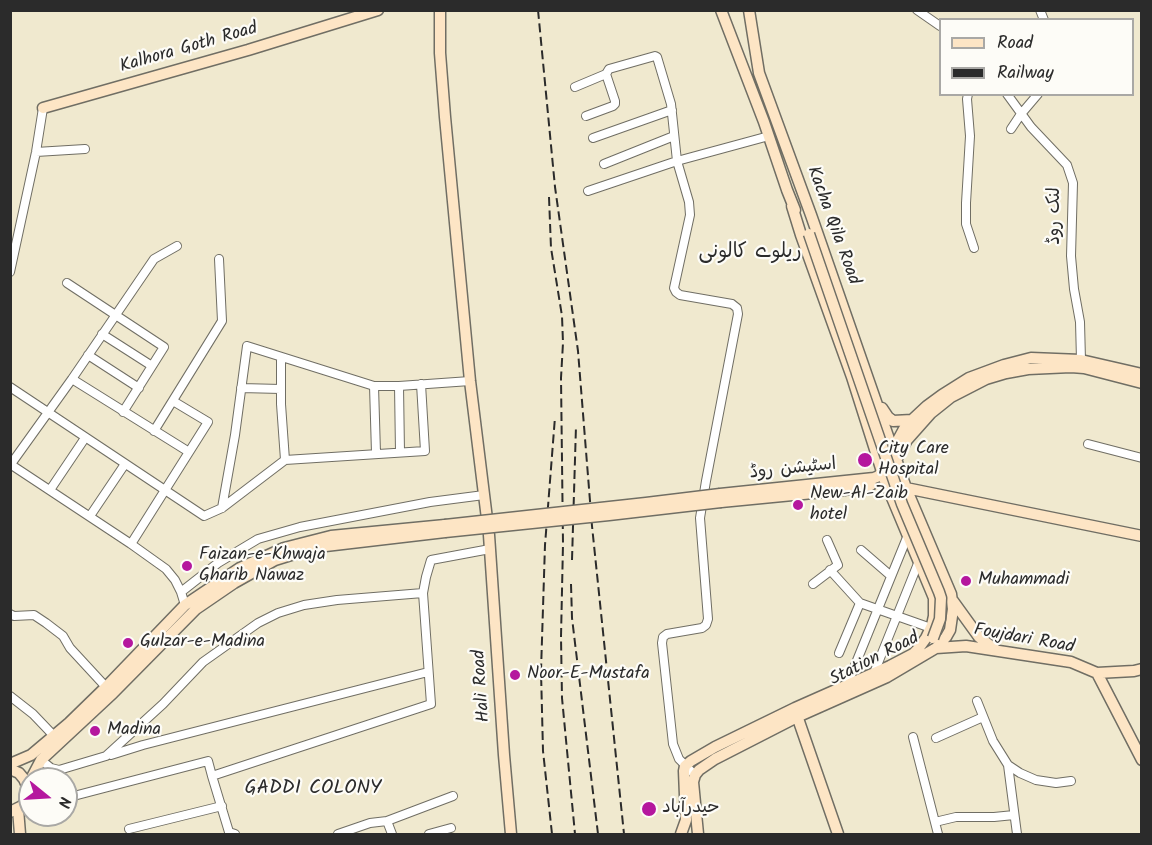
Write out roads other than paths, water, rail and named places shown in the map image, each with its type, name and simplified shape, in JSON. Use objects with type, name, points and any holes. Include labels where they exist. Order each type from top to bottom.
[{"type":"street","name":"Kalhora Goth Road","points":[[44,108],[378,10]]},
{"type":"street","name":"Hali Road","points":[[440,10],[440,53],[445,117],[470,381],[489,535],[511,834]]},
{"type":"street","name":"Kacha Qila Road","points":[[721,10],[769,136],[801,235],[852,376],[883,477]]},
{"type":"street","name":"Kacha Qila Road","points":[[749,10],[759,74],[805,198],[894,455]]},
{"type":"street","points":[[917,10],[939,25]]},
{"type":"street","points":[[575,87],[606,74],[609,69],[657,57],[672,110],[677,161],[689,202],[690,215],[674,288],[680,296],[732,304],[737,308],[738,314],[700,518],[708,619],[702,628],[667,634],[663,638],[673,744],[679,759],[695,775],[693,782],[698,834]]},
{"type":"street","points":[[586,116],[615,104],[606,74]]},
{"type":"street","points":[[968,96],[970,136],[966,224],[974,248]]},
{"type":"street","name":"لنک روڈ","points":[[1008,96],[1067,165],[1073,183],[1071,256],[1080,322],[1082,360]]},
{"type":"street","points":[[1011,129],[1036,96]]},
{"type":"street","points":[[10,272],[44,108]]},
{"type":"street","points":[[593,138],[672,110]]},
{"type":"street","points":[[604,164],[674,136]]},
{"type":"street","points":[[588,191],[677,161],[769,136]]},
{"type":"street","points":[[36,152],[85,149]]},
{"type":"street","points":[[805,198],[807,229]]},
{"type":"street","points":[[792,206],[807,229],[902,504],[941,598],[940,619],[932,640],[915,657]]},
{"type":"street","points":[[177,246],[154,259],[11,464],[166,569],[175,580],[185,605]]},
{"type":"street","points":[[154,431],[222,321],[219,259]]},
{"type":"street","points":[[67,283],[164,347],[123,412]]},
{"type":"street","points":[[102,334],[152,366]]},
{"type":"street","points":[[222,508],[247,346],[374,386],[470,381]]},
{"type":"street","points":[[88,355],[139,388]]},
{"type":"street","points":[[281,357],[280,389],[285,460]]},
{"type":"street","points":[[1142,374],[1082,360],[1031,358],[984,371],[942,395],[912,420],[904,429],[883,477],[906,488],[1142,536]]},
{"type":"street","points":[[894,455],[931,413],[951,397],[986,379],[1006,373],[1028,369],[1071,367],[1084,368],[1142,383]]},
{"type":"street","points":[[72,379],[189,452]]},
{"type":"street","points":[[10,387],[204,516],[222,508],[285,460],[425,451],[421,384]]},
{"type":"street","points":[[374,386],[376,453]]},
{"type":"street","points":[[399,386],[400,452]]},
{"type":"street","points":[[241,388],[280,389]]},
{"type":"street","points":[[873,392],[885,414],[891,420],[895,422],[912,420]]},
{"type":"street","points":[[131,544],[208,422],[173,401]]},
{"type":"street","points":[[50,490],[85,438]]},
{"type":"street","points":[[1088,444],[1142,458]]},
{"type":"street","name":"Station Road","points":[[686,766],[697,756],[796,712],[887,676],[915,657],[918,649],[932,640],[946,637],[952,621],[953,601],[894,455]]},
{"type":"street","points":[[90,516],[125,464]]},
{"type":"street","name":"Station Road","points":[[883,477],[934,598],[932,640]]},
{"type":"street","name":"اسٹیشن روڈ","points":[[445,528],[646,503],[720,498],[883,477]]},
{"type":"street","points":[[181,592],[218,563],[258,539],[300,527],[430,502],[484,495]]},
{"type":"street","points":[[37,767],[41,760],[196,609],[234,583],[275,560],[317,547],[377,540],[445,528]]},
{"type":"street","points":[[10,764],[32,755],[54,736],[106,687],[185,605],[240,568],[284,548],[331,536],[445,528]]},
{"type":"street","points":[[847,685],[908,535]]},
{"type":"street","points":[[813,584],[838,564],[827,540]]},
{"type":"street","points":[[212,776],[431,704],[423,593],[431,560],[490,549]]},
{"type":"street","points":[[861,550],[891,576]]},
{"type":"street","points":[[874,673],[919,561]]},
{"type":"street","points":[[830,570],[860,603],[897,616],[932,640]]},
{"type":"street","points":[[106,756],[163,704],[203,662],[258,623],[278,613],[304,605],[423,593]]},
{"type":"street","points":[[953,601],[979,637],[996,651]]},
{"type":"street","points":[[839,653],[860,603]]},
{"type":"street","points":[[10,614],[14,616],[34,615],[46,623],[63,636],[70,648],[106,687]]},
{"type":"street","name":"Foujdari Road","points":[[932,640],[1071,662],[1097,673],[1142,669]]},
{"type":"street","name":"Station Road","points":[[695,775],[715,759],[796,712],[847,685],[915,657]]},
{"type":"street","points":[[41,760],[51,768],[59,770],[142,745],[428,672]]},
{"type":"street","points":[[1097,673],[1142,760]]},
{"type":"street","points":[[10,696],[33,714],[54,736]]},
{"type":"street","points":[[977,701],[993,741],[1008,765],[1036,780],[1056,783],[1071,781]]},
{"type":"street","points":[[796,712],[838,834]]},
{"type":"street","points":[[936,738],[983,717]]},
{"type":"street","points":[[913,737],[938,834]]},
{"type":"street","points":[[78,795],[208,761],[229,834]]},
{"type":"street","points":[[1008,765],[1017,834]]},
{"type":"street","points":[[681,834],[686,820],[684,771],[686,766]]},
{"type":"street","points":[[338,834],[370,823],[387,821],[453,796]]},
{"type":"street","points":[[129,829],[222,806]]},
{"type":"street","points":[[935,822],[956,817],[994,818],[1014,815]]},
{"type":"street","points":[[387,821],[392,834]]},
{"type":"street","points":[[429,834],[452,828]]},
{"type":"railway","points":[[538,10],[555,187],[578,351],[592,526],[624,834]]},
{"type":"railway","points":[[549,197],[551,248],[562,316],[562,698],[575,834]]},
{"type":"railway","points":[[552,834],[543,751],[541,671],[545,545],[555,417]]},
{"type":"railway","points":[[572,560],[576,426]]},
{"type":"railway","points":[[571,584],[572,618],[598,834]]},
{"type":"place","name":"City Care Hospital","points":[[865,460]]},
{"type":"place","name":"New-Al-Zaib hotel","points":[[798,505]]},
{"type":"place","name":"Faizan-e-Khwaja Gharib Nawaz","points":[[187,566]]},
{"type":"place","name":"Muhammadi","points":[[966,581]]},
{"type":"place","name":"Gulzar-e-Madina","points":[[128,643]]},
{"type":"place","name":"Noor-E-Mustafa","points":[[515,675]]},
{"type":"place","name":"Madina","points":[[95,731]]},
{"type":"place","name":"حیدرآباد","points":[[649,809]]},
{"type":"district","name":"ریلوے کالونی","points":[[750,254]]},
{"type":"district","name":"GADDI COLONY","points":[[313,790]]}]
